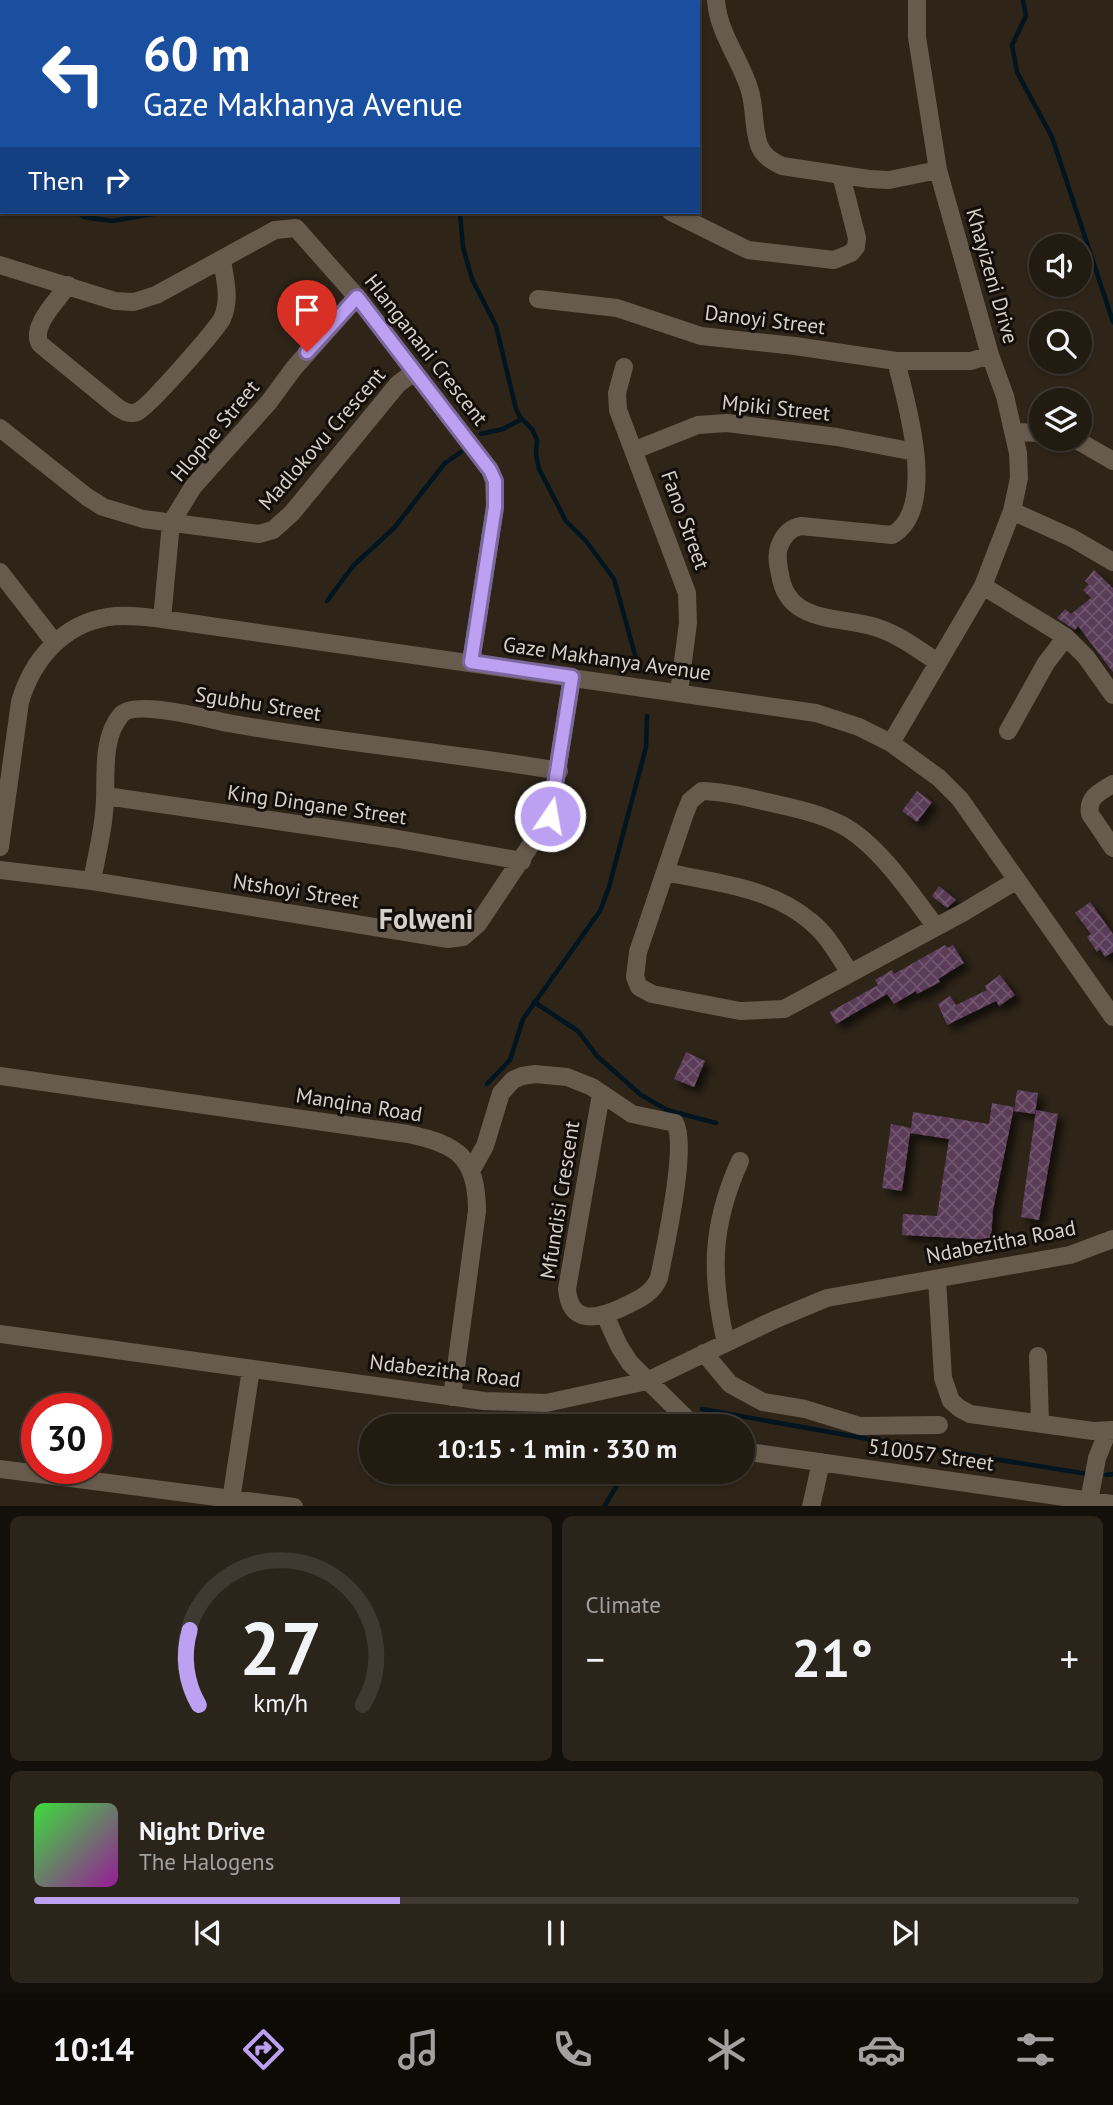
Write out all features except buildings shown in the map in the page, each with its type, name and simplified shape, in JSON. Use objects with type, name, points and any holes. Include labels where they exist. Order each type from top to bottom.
[{"type":"street","points":[[716,0],[723,29],[751,94],[759,145],[764,154],[782,166],[889,180],[938,170]]},
{"type":"street","name":"Khayizeni Drive","points":[[891,743],[983,586],[1012,511],[1019,478],[1014,432],[1005,396],[990,355],[938,170],[917,37],[917,0]]},
{"type":"street","points":[[675,214],[748,250],[834,260],[851,253],[856,247],[857,238],[841,175]]},
{"type":"street","name":"Hlanganani Crescent","points":[[0,265],[115,301],[134,302],[156,295],[275,230],[296,228],[357,297],[482,459],[495,481],[495,507],[471,662]]},
{"type":"street","points":[[68,285],[39,326],[37,339],[117,407],[124,412],[136,412],[165,385],[222,319],[228,293],[222,260]]},
{"type":"street","name":"Hlophe Street","points":[[162,619],[172,523],[201,476],[270,402],[294,368],[357,297]]},
{"type":"street","name":"Danoyi Street","points":[[538,299],[617,308],[701,336],[896,361],[971,360],[990,355]]},
{"type":"street","points":[[896,361],[913,430],[915,452],[913,503],[909,518],[898,531],[882,535],[794,527],[782,539],[778,559],[781,583],[785,593],[801,611],[876,628],[915,647],[937,662]]},
{"type":"street","name":"Fano Street","points":[[624,367],[617,401],[618,410],[687,593],[688,623],[679,692]]},
{"type":"street","name":"Madlokovu Crescent","points":[[0,428],[103,507],[143,520],[195,524],[259,534],[273,530],[292,513],[398,384],[414,372]]},
{"type":"street","name":"Mpiki Street","points":[[635,450],[698,425],[727,423],[837,437],[915,452]]},
{"type":"street","points":[[1014,432],[1029,433]]},
{"type":"street","points":[[1092,449],[1113,461]]},
{"type":"street","points":[[1012,511],[1072,538],[1113,562]]},
{"type":"street","points":[[0,572],[55,643]]},
{"type":"street","points":[[983,586],[1066,637],[1086,657],[1113,695]]},
{"type":"street","name":"Gaze Makhanya Avenue","points":[[0,847],[25,683],[33,667],[55,643],[78,626],[109,616],[162,619],[679,692],[816,713],[849,723],[891,743],[939,778],[960,799],[1113,1017]]},
{"type":"street","points":[[1008,731],[1046,663],[1066,637]]},
{"type":"street","name":"Ntshoyi Street","points":[[0,870],[92,881],[455,940],[471,933],[478,924],[550,816],[572,677]]},
{"type":"street","name":"Sgubhu Street","points":[[92,881],[106,796],[107,753],[117,722],[127,709],[140,708],[257,729],[473,756],[559,771]]},
{"type":"street","points":[[1113,784],[1092,799],[1089,809],[1113,848]]},
{"type":"street","points":[[936,927],[874,852],[842,826],[794,808],[730,793],[702,791],[690,801],[638,952],[635,977],[643,991],[719,1008],[740,1011],[784,1009],[799,1003],[936,927],[1017,880]]},
{"type":"street","name":"King Dingane Street","points":[[106,796],[393,838],[522,861]]},
{"type":"street","points":[[666,872],[773,898],[811,921],[850,973]]},
{"type":"street","points":[[452,1397],[477,1211],[477,1192],[472,1169],[485,1146],[501,1094],[513,1080],[535,1074],[580,1081],[632,1114],[647,1119],[670,1121],[675,1123],[678,1129],[675,1191],[656,1286],[644,1297],[606,1315],[623,1354],[681,1414]]},
{"type":"street","name":"Manqina Road","points":[[0,1076],[432,1139],[457,1151],[472,1169]]},
{"type":"street","name":"Mfundisi Crescent","points":[[601,1094],[567,1290],[570,1305],[580,1314],[589,1317],[606,1315]]},
{"type":"street","points":[[726,1343],[718,1312],[715,1245],[724,1198],[740,1161]]},
{"type":"street","name":"Ndabezitha Road","points":[[0,1334],[452,1397],[497,1402],[546,1403],[647,1381],[827,1298],[1070,1255],[1113,1239]]},
{"type":"street","points":[[937,1279],[943,1378],[951,1401],[970,1414],[1110,1431],[1097,1458],[1088,1503]]},
{"type":"street","points":[[704,1353],[730,1384],[763,1402],[806,1409],[860,1426],[939,1425]]},
{"type":"street","points":[[1038,1356],[1040,1423]]},
{"type":"street","points":[[230,1502],[251,1369]]},
{"type":"street","name":"510057 Street","points":[[755,1453],[1088,1503],[1113,1504]]},
{"type":"street","points":[[811,1506],[821,1462]]},
{"type":"street","points":[[0,1469],[230,1502],[281,1506]]},
{"type":"waterway","points":[[1023,0],[1026,16],[1012,45],[1017,72],[1052,137],[1113,322]]},
{"type":"waterway","points":[[80,214],[112,221],[153,214]]},
{"type":"waterway","points":[[460,214],[463,247],[472,279],[496,326],[516,409],[537,440],[539,469],[566,521],[586,541],[614,579],[637,662]]},
{"type":"waterway","points":[[481,434],[503,429],[522,419]]},
{"type":"waterway","points":[[327,601],[353,566],[394,528],[445,463],[461,452]]},
{"type":"waterway","points":[[487,1084],[510,1060],[523,1019],[600,911],[609,887],[646,747],[647,716]]},
{"type":"waterway","points":[[534,1002],[578,1031],[597,1056],[641,1095],[667,1110],[716,1123]]},
{"type":"waterway","points":[[702,1409],[1088,1474]]},
{"type":"waterway","points":[[1106,1475],[1113,1474]]},
{"type":"waterway","points":[[605,1506],[618,1484]]},
{"type":"district","name":"Folweni","points":[[426,919]]},
{"type":"route","points":[[307,352],[357,297],[490,470],[495,481],[495,507],[471,662],[572,677],[550,816]]}]
